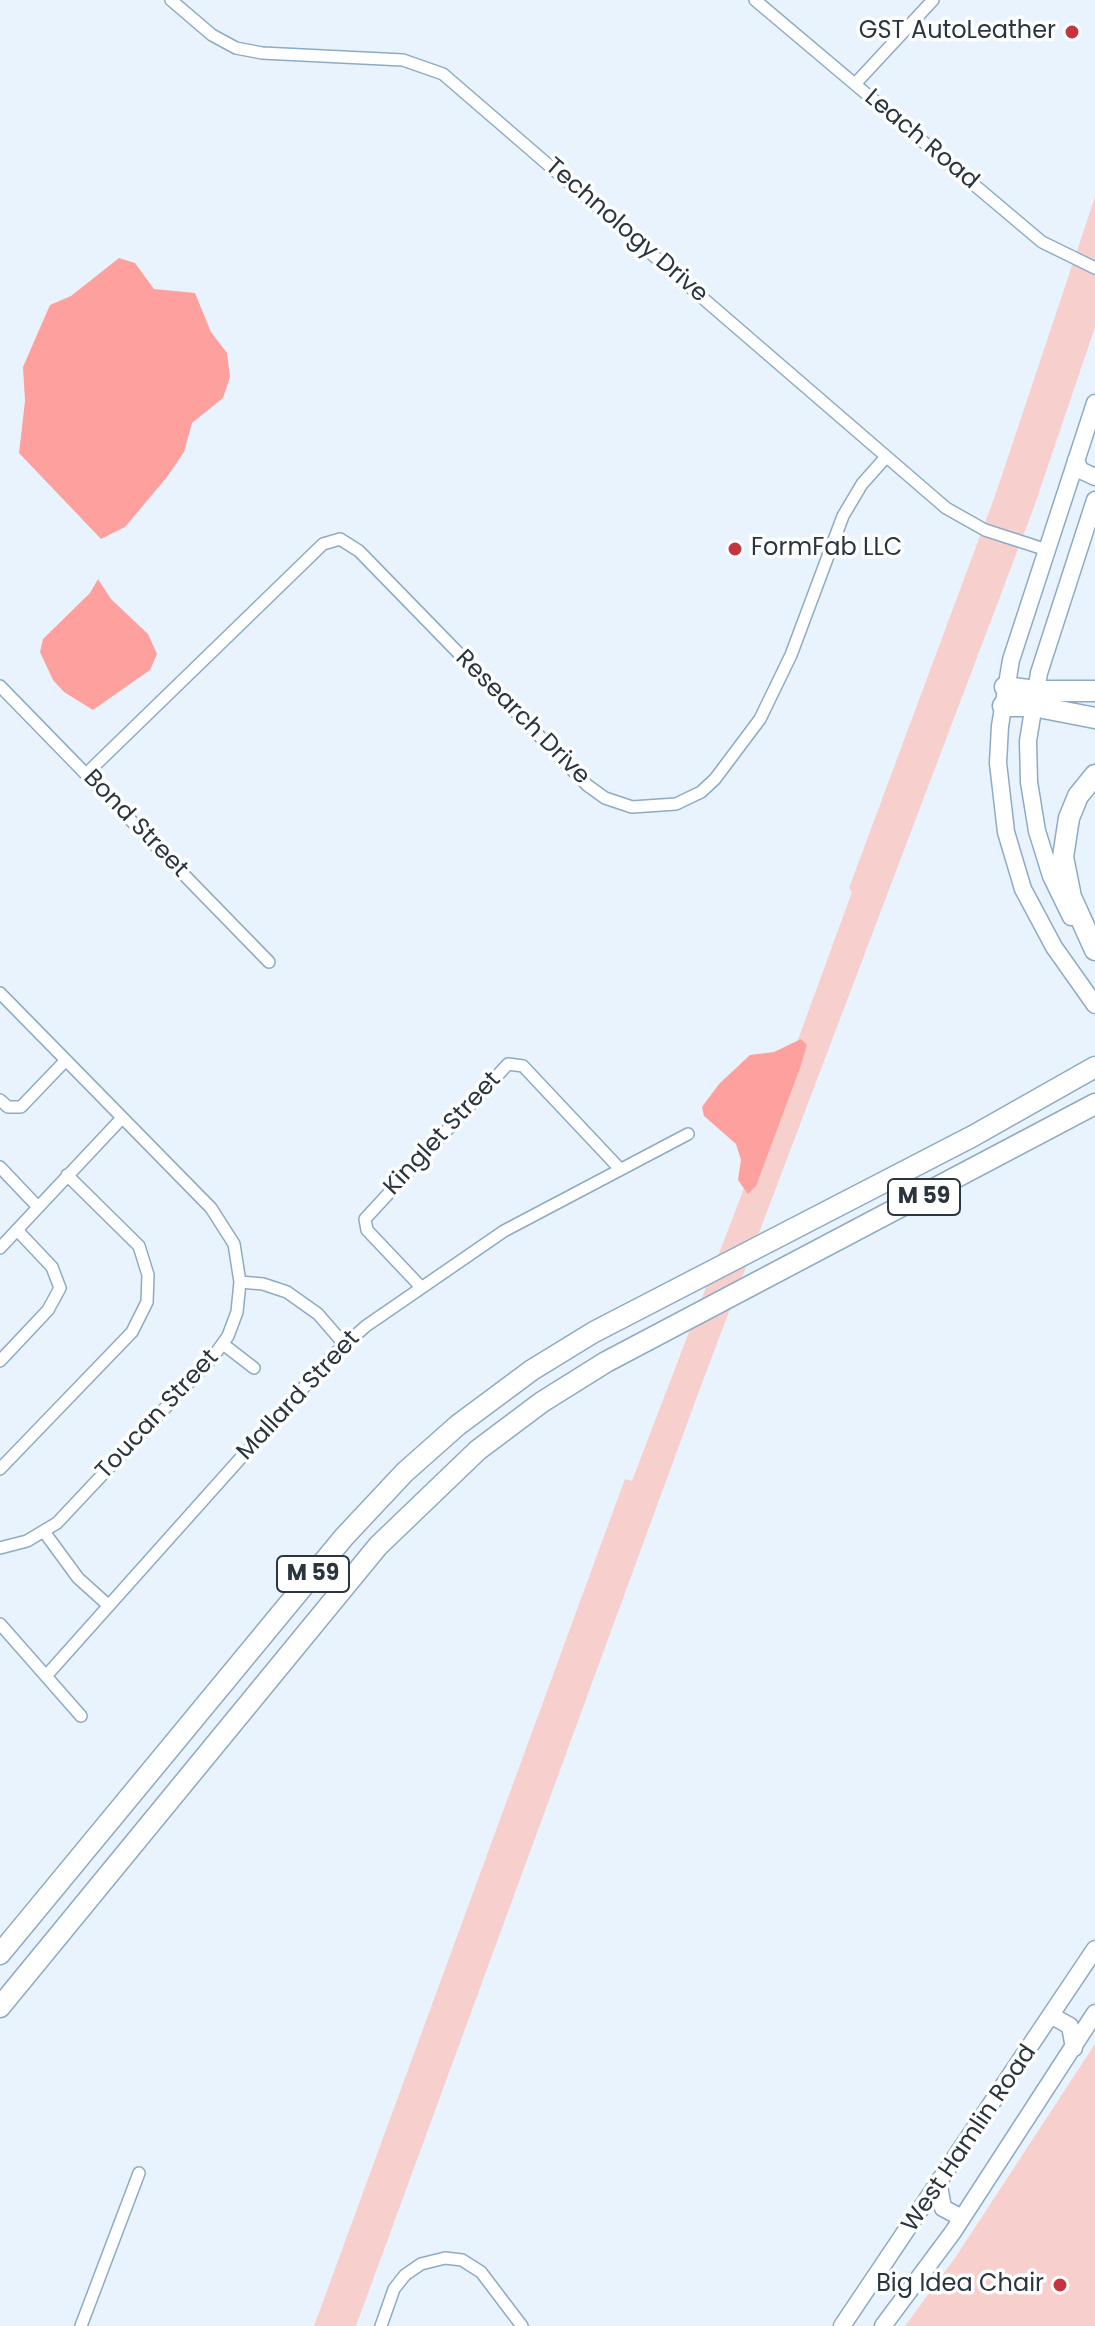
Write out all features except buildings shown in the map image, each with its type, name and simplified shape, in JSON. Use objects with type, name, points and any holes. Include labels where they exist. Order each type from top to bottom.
[{"type":"highway","points":[[1034,699],[1095,691]]},
{"type":"highway","points":[[1004,696],[1034,699],[1095,718]]},
{"type":"highway","points":[[1095,775],[1078,796],[1069,818],[1063,857],[1071,897],[1095,952]]},
{"type":"highway","name":"M 59","points":[[0,1954],[344,1537],[405,1472],[477,1410],[532,1370],[594,1332],[987,1129],[1095,1067]]},
{"type":"highway","name":"M 59","points":[[0,2007],[347,1583],[407,1515],[478,1450],[542,1402],[683,1321],[1095,1104]]},
{"type":"highway","points":[[1042,1134],[1095,1111]]},
{"type":"highway","points":[[0,2020],[80,1910]]},
{"type":"main road","points":[[1095,403],[1004,696],[999,785],[1014,861],[1045,933],[1095,1005]]},
{"type":"main road","points":[[1076,460],[1084,473],[1095,477]]},
{"type":"main road","points":[[1095,500],[1034,699],[1029,782],[1037,831],[1056,889],[1095,952]]},
{"type":"main road","name":"West Hamlin Road","points":[[842,2326],[939,2186],[1095,1949]]},
{"type":"main road","name":"West Hamlin Road","points":[[883,2326],[962,2218],[1095,2013]]},
{"type":"main road","points":[[1052,2016],[1070,2026],[1074,2048]]},
{"type":"main road","points":[[939,2186],[943,2208],[962,2218]]},
{"type":"street","name":"Technology Drive","points":[[171,0],[212,35],[236,48],[262,53],[403,60],[443,74],[959,517],[1047,550]]},
{"type":"street","name":"Leach Road","points":[[755,0],[1042,242],[1095,268]]},
{"type":"street","points":[[855,84],[933,0]]},
{"type":"street","name":"Research Drive","points":[[86,774],[323,544],[340,539],[359,551],[596,792],[632,807],[676,804],[701,792],[715,779],[760,719],[791,655],[843,516],[862,484],[886,457]]},
{"type":"street","name":"Bond Street","points":[[0,686],[269,962]]},
{"type":"street","name":"Toucan Street","points":[[0,993],[225,1227],[238,1258],[240,1282],[237,1312],[223,1344],[79,1501],[45,1533],[0,1548]]},
{"type":"street","points":[[0,1100],[8,1107],[21,1107],[66,1060]]},
{"type":"street","name":"Kinglet Street","points":[[420,1286],[367,1230],[365,1219],[508,1064],[523,1066],[620,1169]]},
{"type":"street","points":[[0,1248],[122,1118]]},
{"type":"street","name":"Mallard Street","points":[[46,1676],[344,1344],[420,1286],[525,1218],[688,1134]]},
{"type":"street","points":[[0,1167],[38,1207]]},
{"type":"street","points":[[0,1469],[132,1332],[147,1302],[148,1275],[139,1246],[67,1175]]},
{"type":"street","points":[[0,1361],[48,1310],[60,1288],[52,1267],[17,1230]]},
{"type":"street","points":[[240,1282],[263,1284],[287,1292],[318,1314],[344,1344]]},
{"type":"street","points":[[223,1344],[254,1368]]},
{"type":"street","points":[[45,1533],[78,1578],[108,1605]]},
{"type":"street","points":[[0,1624],[81,1716]]},
{"type":"street","points":[[81,2326],[139,2173]]},
{"type":"street","points":[[381,2326],[399,2282],[421,2264],[445,2258],[462,2260],[481,2272],[522,2326]]},
{"type":"shaded area","points":[[1095,197],[1095,327],[1034,507],[702,1383],[356,2326],[314,2326],[625,1479],[632,1481],[738,1204],[852,892],[849,888],[996,493]]},
{"type":"shaded area","points":[[119,258],[135,263],[154,289],[195,293],[211,332],[227,353],[230,377],[223,398],[192,423],[184,452],[167,477],[125,527],[101,539],[19,453],[25,401],[23,367],[50,305],[71,296]]},
{"type":"shaded area","points":[[98,579],[111,599],[148,634],[157,654],[150,670],[93,710],[64,692],[53,680],[40,652],[43,639],[90,593]]},
{"type":"shaded area","points":[[801,1039],[807,1045],[800,1068],[756,1186],[748,1194],[738,1180],[741,1160],[736,1144],[704,1116],[702,1107],[719,1084],[750,1055],[774,1052]]},
{"type":"shaded area","points":[[1095,2044],[1095,2326],[905,2326],[955,2258]]},
{"type":"place","name":"GST AutoLeather","points":[[1072,32]]},
{"type":"place","name":"FormFab LLC","points":[[735,549]]},
{"type":"place","name":"Big Idea Chair","points":[[1060,2285]]}]
